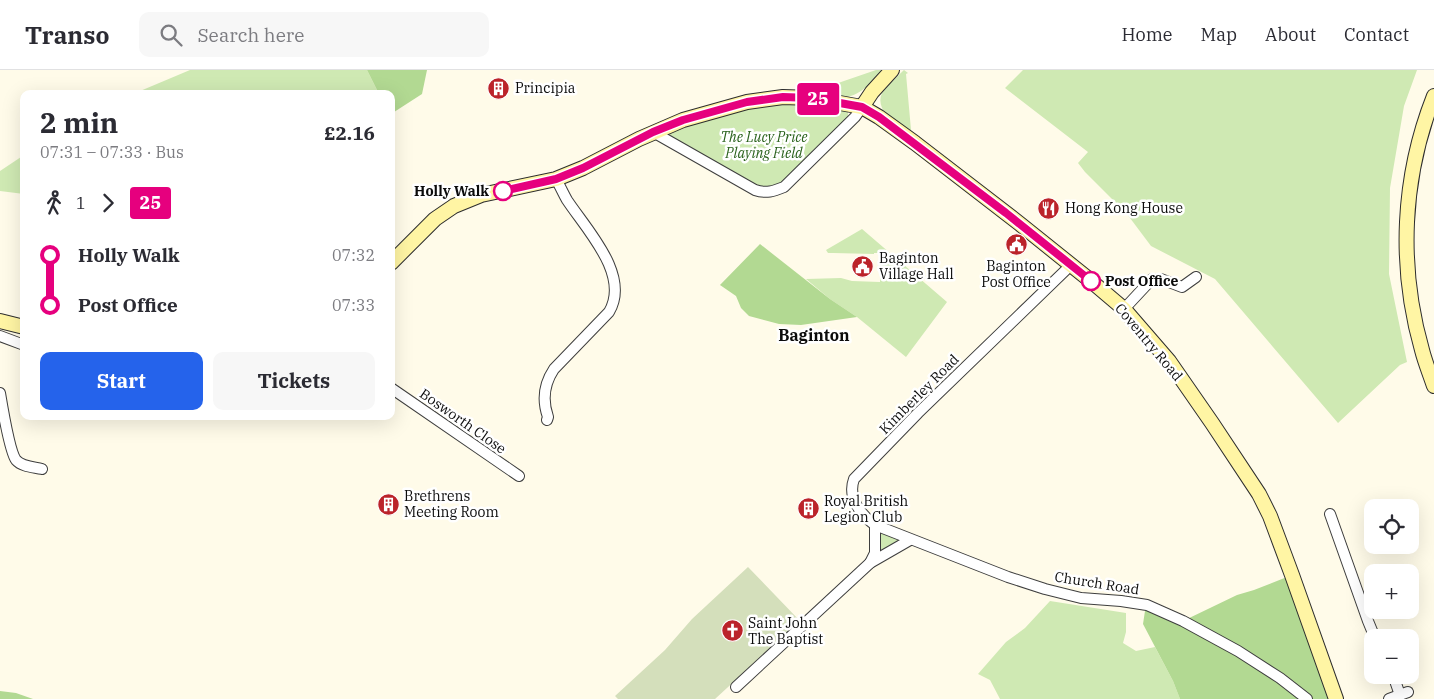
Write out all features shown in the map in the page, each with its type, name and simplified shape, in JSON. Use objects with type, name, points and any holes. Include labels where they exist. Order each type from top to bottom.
[{"type":"street","points":[[653,132],[755,190],[763,193],[769,192],[784,187],[855,117],[872,92],[892,70]]},
{"type":"street","points":[[1434,96],[1414,165],[1408,196],[1406,232],[1410,293],[1415,324],[1434,386]]},
{"type":"street","name":"Coventry Road","points":[[395,259],[435,219],[454,206],[482,195],[556,179],[583,168],[653,132],[683,120],[747,102],[783,97],[812,98],[862,107],[879,117],[915,144],[1071,264],[1124,309],[1169,361],[1259,494],[1270,516],[1336,699]]},
{"type":"street","points":[[547,420],[544,394],[548,378],[559,363],[609,312],[613,304],[614,295],[614,280],[609,263],[566,199],[556,179]]},
{"type":"street","name":"Kimberley Road","points":[[910,540],[875,525],[864,517],[852,495],[854,479],[918,413],[1071,264]]},
{"type":"street","points":[[1124,309],[1152,279],[1161,279],[1182,287],[1196,277]]},
{"type":"street","points":[[20,326],[0,321],[0,335],[20,343]]},
{"type":"street","name":"Bosworth Close","points":[[395,391],[520,476]]},
{"type":"street","points":[[0,393],[12,450],[16,460],[26,466],[42,469]]},
{"type":"street","points":[[1330,514],[1371,629]]},
{"type":"street","points":[[870,563],[874,553],[875,525]]},
{"type":"street","points":[[736,687],[870,563],[910,540]]},
{"type":"street","name":"Church Road","points":[[910,540],[1008,577],[1043,588],[1081,598],[1147,605],[1183,621],[1238,651],[1280,678],[1307,699]]},
{"type":"street","points":[[1389,699],[1404,694],[1398,684]]},
{"type":"green space","points":[[190,70],[367,70],[377,90],[142,90]]},
{"type":"green space","points":[[367,70],[427,70],[422,94],[395,111],[395,90],[377,90]]},
{"type":"green space","points":[[876,70],[884,70],[866,87],[851,96],[836,97],[809,93]]},
{"type":"green space","points":[[904,70],[908,73],[906,74],[912,141],[888,118],[881,104],[884,90]]},
{"type":"green space","points":[[1023,70],[1417,70],[1404,106],[1390,188],[1389,274],[1407,362],[1400,365],[1338,423],[1215,279],[1151,246],[1127,214],[1078,163],[1088,152],[1005,88]]},
{"type":"green space","name":"The Lucy Price Playing Field","points":[[809,103],[848,112],[848,118],[783,182],[770,188],[754,186],[672,138],[670,135],[670,132],[674,129],[743,108]]},
{"type":"green space","points":[[20,158],[20,194],[0,191],[0,171]]},
{"type":"green space","points":[[862,229],[947,302],[906,357],[806,279],[841,278],[852,281],[880,282],[882,260],[885,260],[885,253],[828,253],[826,250]]},
{"type":"green space","points":[[760,244],[830,299],[857,317],[801,325],[779,324],[749,316],[741,308],[736,296],[720,285]]},
{"type":"green space","points":[[880,532],[898,541],[884,552],[880,552]]},
{"type":"green space","points":[[748,567],[800,621],[715,699],[618,699],[615,696],[665,650],[692,619]]},
{"type":"green space","points":[[1292,575],[1336,699],[1180,699],[1173,681],[1143,624],[1147,605],[1183,621],[1237,595]]},
{"type":"green space","points":[[1050,601],[1126,613],[1126,632],[1123,643],[1136,651],[1155,647],[1180,699],[1000,699],[990,680],[978,674],[1006,642],[1025,628]]},
{"type":"green space","points":[[0,691],[16,693],[33,699],[0,699]]},
{"type":"bus line","name":"25","points":[[503,191],[556,179],[583,168],[653,132],[683,120],[747,102],[783,97],[812,98],[847,103],[862,107],[879,117],[1006,213],[1091,281]]},
{"type":"place","name":"Principia","points":[[499,88]]},
{"type":"place","name":"Holly Walk","points":[[503,191]]},
{"type":"place","name":"Hong Kong House","points":[[1049,208]]},
{"type":"place","name":"Baginton Post Office","points":[[1016,244]]},
{"type":"place","name":"Baginton Village Hall","points":[[863,266]]},
{"type":"place","name":"Post Office","points":[[1091,281]]},
{"type":"place","name":"Brethrens Meeting Room","points":[[388,504]]},
{"type":"place","name":"Royal British Legion Club","points":[[808,509]]},
{"type":"place","name":"Saint John The Baptist","points":[[732,631]]},
{"type":"district","name":"Baginton","points":[[814,335]]}]
